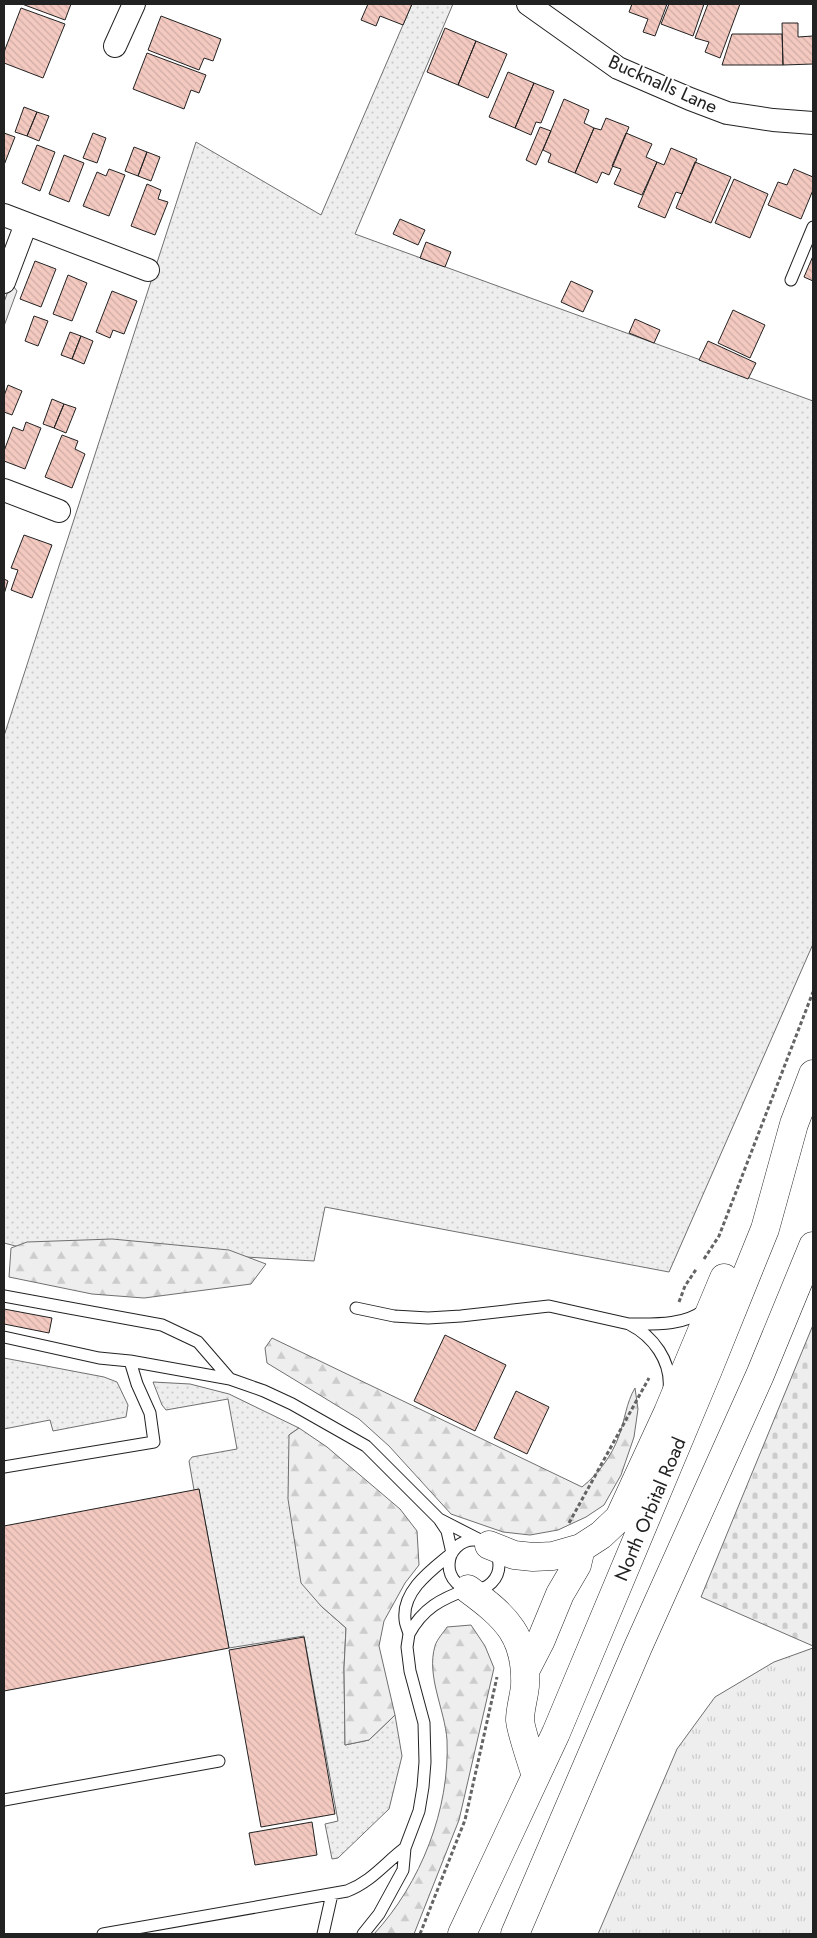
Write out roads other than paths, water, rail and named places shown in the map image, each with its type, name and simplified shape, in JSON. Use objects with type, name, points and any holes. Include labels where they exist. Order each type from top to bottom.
[{"type":"highway","name":"North Orbital Road","points":[[462,1934],[560,1724],[708,1370],[764,1229],[794,1124],[813,1074]]},
{"type":"highway","points":[[486,1543],[514,1555],[553,1556],[581,1548],[601,1535],[619,1518],[668,1412],[740,1239],[794,1124]]},
{"type":"highway","points":[[515,1934],[638,1647],[760,1375],[813,1246]]},
{"type":"highway","points":[[525,1671],[541,1640],[560,1594],[578,1565],[581,1548]]},
{"type":"highway","points":[[468,1589],[493,1607],[514,1631],[521,1649],[525,1671],[524,1700],[520,1721],[536,1776]]},
{"type":"street","points":[[116,46],[134,4]]},
{"type":"street","name":"Bucknalls Lane","points":[[528,4],[618,68],[690,99],[727,112],[773,120],[813,122]]},
{"type":"street","points":[[4,215],[148,270]]},
{"type":"street","points":[[4,282],[26,224]]},
{"type":"street","points":[[4,490],[59,511]]},
{"type":"lane","points":[[791,280],[813,227]]},
{"type":"lane","points":[[628,1324],[672,1322],[693,1317],[703,1311],[721,1286]]},
{"type":"lane","points":[[4,1296],[162,1325],[198,1342],[230,1379]]},
{"type":"lane","points":[[356,1308],[394,1316],[428,1318],[549,1306],[628,1324],[641,1330],[651,1338],[660,1352],[669,1374],[668,1412]]},
{"type":"lane","points":[[4,1337],[98,1358],[130,1361],[230,1379],[264,1391],[292,1404],[366,1446],[439,1520],[447,1531],[452,1553],[450,1570],[460,1585],[468,1589],[477,1590],[492,1582],[497,1575],[499,1567],[495,1550],[486,1543],[439,1520]]},
{"type":"lane","points":[[4,1467],[154,1442],[150,1413],[137,1384],[130,1361]]},
{"type":"lane","points":[[409,1634],[405,1619],[406,1605],[427,1574],[465,1542],[486,1543]]},
{"type":"lane","points":[[362,1934],[379,1914],[403,1870],[405,1848],[419,1811],[425,1762],[424,1723],[410,1670],[407,1647],[409,1634],[416,1621],[434,1604],[443,1598],[468,1589]]},
{"type":"lane","points":[[4,1800],[219,1761]]},
{"type":"lane","points":[[103,1934],[145,1931],[332,1894],[360,1886],[373,1877],[390,1859],[405,1848]]},
{"type":"lane","points":[[322,1934],[332,1894]]}]
